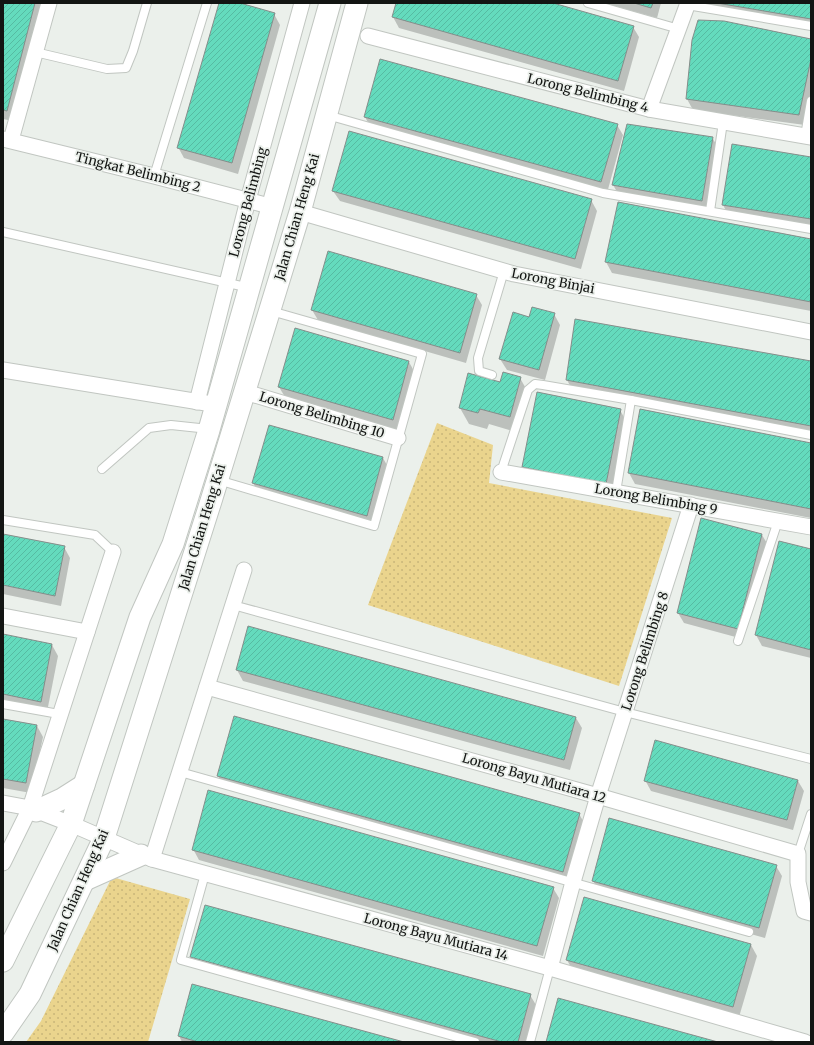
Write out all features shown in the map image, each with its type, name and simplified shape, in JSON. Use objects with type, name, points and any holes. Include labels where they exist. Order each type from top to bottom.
[{"type":"main road","name":"Jalan Chian Heng Kai","points":[[3,961],[71,824],[140,617],[173,544],[210,430],[207,403],[250,288],[330,3]]},
{"type":"main road","name":"Jalan Chian Heng Kai","points":[[3,1033],[30,994],[104,838],[218,480],[300,212],[357,3]]},
{"type":"main road","points":[[33,810],[62,799],[84,785]]},
{"type":"main road","points":[[85,880],[146,857]]},
{"type":"street","points":[[7,140],[49,3]]},
{"type":"street","name":"Lorong Belimbing","points":[[207,403],[227,282],[302,3]]},
{"type":"street","points":[[649,110],[688,4]]},
{"type":"street","name":"Lorong Belimbing 4","points":[[368,36],[649,110],[808,136]]},
{"type":"street","name":"Tingkat Belimbing 2","points":[[7,140],[273,207]]},
{"type":"street","name":"Lorong Binjai","points":[[300,212],[504,271],[811,332]]},
{"type":"street","points":[[3,370],[207,403]]},
{"type":"street","name":"Lorong Belimbing 10","points":[[245,392],[398,438]]},
{"type":"street","name":"Lorong Belimbing 9","points":[[501,472],[811,527]]},
{"type":"street","name":"Lorong Belimbing 8","points":[[550,968],[598,796],[691,506]]},
{"type":"street","points":[[3,863],[33,810],[59,714],[113,552]]},
{"type":"street","points":[[146,857],[180,772],[244,570]]},
{"type":"street","points":[[3,616],[87,632]]},
{"type":"street","name":"Lorong Bayu Mutiara 12","points":[[207,687],[598,796],[798,854]]},
{"type":"street","name":"Lorong Bayu Mutiara 14","points":[[3,803],[33,810],[71,824],[146,857],[550,968],[805,1042]]},
{"type":"street","points":[[798,854],[798,882],[804,911],[811,913]]},
{"type":"lane","points":[[35,52],[107,69],[126,68],[133,51],[147,3]]},
{"type":"lane","points":[[154,176],[207,3]]},
{"type":"lane","points":[[588,3],[680,29]]},
{"type":"lane","points":[[688,4],[811,26]]},
{"type":"lane","points":[[808,136],[811,101]]},
{"type":"lane","points":[[327,115],[603,193],[811,229]]},
{"type":"lane","points":[[710,212],[723,122]]},
{"type":"lane","points":[[3,232],[250,288]]},
{"type":"lane","points":[[492,375],[479,370],[478,358],[504,271]]},
{"type":"lane","points":[[218,480],[374,526],[422,354],[270,310]]},
{"type":"lane","points":[[501,472],[528,390],[535,384],[543,384],[631,400],[811,435]]},
{"type":"lane","points":[[616,492],[631,400]]},
{"type":"lane","points":[[102,469],[149,428],[171,425],[210,430]]},
{"type":"lane","points":[[3,520],[95,535],[113,552]]},
{"type":"lane","points":[[738,641],[778,521]]},
{"type":"lane","points":[[233,605],[625,712],[811,759]]},
{"type":"lane","points":[[3,704],[59,714]]},
{"type":"lane","points":[[180,772],[749,932]]},
{"type":"lane","points":[[798,854],[811,814]]},
{"type":"lane","points":[[205,874],[181,960],[475,1042]]},
{"type":"lane","points":[[530,1042],[550,968]]},
{"type":"shaded area","points":[[437,423],[493,445],[489,483],[672,518],[619,686],[368,605]]},
{"type":"shaded area","points":[[112,877],[190,899],[148,1042],[26,1042],[41,1021]]},
{"type":"building","points":[[3,3],[35,3],[7,111],[3,110]]},
{"type":"building","points":[[219,3],[240,3],[275,13],[232,163],[177,148]]},
{"type":"building","points":[[396,3],[553,3],[634,26],[618,81],[392,17]]},
{"type":"building","points":[[634,3],[653,3],[651,8]]},
{"type":"building","points":[[717,3],[811,3],[811,19]]},
{"type":"building","points":[[698,20],[724,21],[811,39],[811,59],[799,115],[686,99],[692,40]]},
{"type":"building","points":[[380,59],[618,124],[601,182],[364,117]]},
{"type":"building","points":[[627,124],[713,137],[702,201],[612,185]]},
{"type":"building","points":[[349,131],[592,199],[575,259],[332,191]]},
{"type":"building","points":[[732,144],[811,157],[811,219],[722,205]]},
{"type":"building","points":[[618,202],[811,239],[811,302],[605,262]]},
{"type":"building","points":[[328,251],[477,294],[460,353],[311,310]]},
{"type":"building","points":[[532,307],[555,313],[539,370],[499,359],[513,312],[529,317]]},
{"type":"building","points":[[575,319],[811,361],[811,426],[566,380]]},
{"type":"building","points":[[295,328],[409,361],[393,420],[278,387]]},
{"type":"building","points":[[503,372],[521,377],[510,417],[480,409],[478,413],[459,408],[468,373],[500,382]]},
{"type":"building","points":[[537,392],[621,409],[606,484],[522,467]]},
{"type":"building","points":[[640,409],[811,443],[811,509],[628,473]]},
{"type":"building","points":[[269,425],[383,457],[367,516],[252,483]]},
{"type":"building","points":[[701,518],[762,534],[738,629],[677,613]]},
{"type":"building","points":[[3,534],[65,546],[55,596],[3,585]]},
{"type":"building","points":[[779,541],[811,549],[811,650],[755,635]]},
{"type":"building","points":[[248,626],[576,717],[564,760],[236,670]]},
{"type":"building","points":[[3,634],[52,644],[41,702],[3,694]]},
{"type":"building","points":[[234,716],[580,813],[563,872],[217,776]]},
{"type":"building","points":[[3,719],[37,725],[26,783],[3,779]]},
{"type":"building","points":[[655,740],[798,780],[787,820],[644,781]]},
{"type":"building","points":[[208,790],[554,887],[537,946],[192,850]]},
{"type":"building","points":[[609,818],[777,865],[759,928],[592,881]]},
{"type":"building","points":[[584,897],[751,944],[733,1007],[566,960]]},
{"type":"building","points":[[205,905],[531,994],[518,1042],[502,1042],[190,957]]},
{"type":"building","points":[[192,984],[404,1042],[198,1042],[178,1036]]},
{"type":"building","points":[[558,998],[718,1042],[546,1042]]}]
